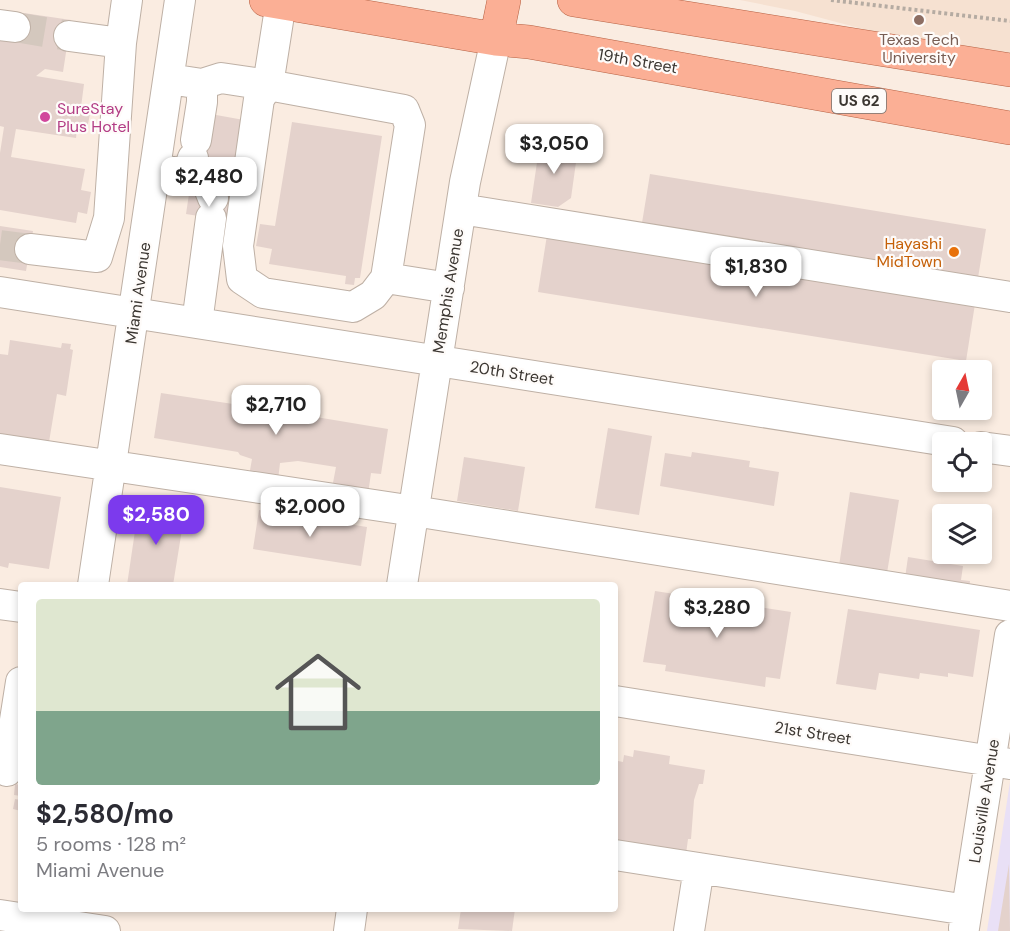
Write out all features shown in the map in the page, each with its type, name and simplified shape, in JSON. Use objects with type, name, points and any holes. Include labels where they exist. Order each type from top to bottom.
[{"type":"main road","name":"Memphis Avenue","points":[[496,39],[504,0]]},
{"type":"main road","points":[[574,0],[1010,70]]},
{"type":"main road","name":"19th Street","points":[[273,1],[496,39],[540,44],[1010,128]]},
{"type":"street","points":[[30,249],[97,257],[109,218],[121,43],[127,0]]},
{"type":"street","name":"Miami Avenue","points":[[93,582],[180,0]]},
{"type":"street","points":[[169,79],[202,84],[221,78],[268,86],[404,110],[410,124],[386,278],[373,295],[353,307],[262,293],[242,279],[238,246],[259,99],[268,86],[273,1]]},
{"type":"street","points":[[69,36],[121,43]]},
{"type":"street","name":"Memphis Avenue","points":[[402,582],[461,209],[496,39]]},
{"type":"street","points":[[156,170],[178,172],[193,155],[202,102],[202,84]]},
{"type":"street","points":[[193,155],[207,183],[212,208],[197,323]]},
{"type":"street","points":[[461,209],[1010,297]]},
{"type":"street","points":[[109,218],[148,224]]},
{"type":"street","points":[[386,278],[449,288]]},
{"type":"street","name":"20th Street","points":[[0,292],[932,439]]},
{"type":"street","points":[[256,332],[262,293]]},
{"type":"street","points":[[0,449],[414,511],[1010,606]]},
{"type":"street","points":[[992,449],[1010,452]]},
{"type":"street","points":[[0,604],[18,607]]},
{"type":"street","name":"Louisville Avenue","points":[[966,921],[1000,762],[1010,635]]},
{"type":"street","name":"21st Street","points":[[618,701],[1000,762]]},
{"type":"street","points":[[9,772],[18,704]]},
{"type":"street","points":[[618,855],[699,868],[966,921]]},
{"type":"street","points":[[688,931],[699,868]]},
{"type":"street","points":[[349,931],[352,912]]},
{"type":"street","points":[[0,915],[96,930]]},
{"type":"path","points":[[831,0],[1010,21]]},
{"type":"shaded area","name":"Texas Tech University","points":[[740,0],[1010,0],[1010,53],[874,32],[795,11]]},
{"type":"shaded area","points":[[1010,782],[1010,931],[987,931]]},
{"type":"building","name":"SureStay Plus Hotel","points":[[17,12],[71,20],[63,72],[45,69],[36,76],[84,84],[81,107],[91,109],[87,129],[77,128],[76,138],[16,129],[11,157],[85,169],[81,190],[91,192],[87,214],[78,212],[76,223],[0,210],[0,153],[4,127],[0,126],[0,40],[12,42]]},
{"type":"building","points":[[205,113],[244,120],[236,172],[197,166]]},
{"type":"building","points":[[292,122],[382,136],[360,278],[355,278],[354,285],[345,284],[346,276],[269,264],[272,249],[256,246],[260,224],[275,226]]},
{"type":"building","points":[[540,142],[578,148],[571,198],[558,207],[531,203]]},
{"type":"building","points":[[650,174],[986,229],[977,284],[641,229]]},
{"type":"building","points":[[189,194],[233,202],[230,221],[186,214]]},
{"type":"building","points":[[0,226],[33,231],[26,271],[0,267]]},
{"type":"building","points":[[547,235],[975,304],[966,360],[960,360],[538,292]]},
{"type":"building","points":[[10,340],[61,348],[62,343],[71,344],[70,349],[73,350],[66,396],[57,394],[48,448],[0,440],[0,354],[8,355]]},
{"type":"building","points":[[265,386],[291,391],[288,408],[305,413],[304,415],[388,429],[381,474],[371,473],[368,494],[332,488],[336,467],[298,461],[280,463],[278,480],[249,476],[252,459],[238,452],[154,438],[161,393],[246,406],[246,403],[263,404]]},
{"type":"building","points":[[608,428],[652,436],[639,515],[595,508]]},
{"type":"building","points":[[692,452],[750,461],[749,467],[779,472],[774,506],[660,486],[665,453],[691,457]]},
{"type":"building","points":[[464,457],[525,467],[518,511],[457,501]]},
{"type":"building","points":[[0,487],[61,497],[49,569],[9,563],[8,568],[0,566]]},
{"type":"building","points":[[850,492],[899,500],[887,573],[839,566]]},
{"type":"building","points":[[139,504],[185,511],[173,582],[127,582]]},
{"type":"building","points":[[259,510],[367,527],[361,566],[253,549]]},
{"type":"building","points":[[908,557],[932,561],[932,564],[963,566],[961,580],[970,581],[969,588],[905,578]]},
{"type":"building","points":[[655,591],[791,612],[780,679],[766,677],[765,687],[665,671],[666,665],[643,662]]},
{"type":"building","points":[[848,609],[980,630],[973,677],[948,673],[948,677],[920,673],[919,679],[879,673],[876,690],[836,684]]},
{"type":"building","points":[[634,750],[670,756],[669,764],[705,770],[703,784],[699,784],[694,800],[691,839],[688,839],[686,854],[618,843],[618,761],[623,762],[624,755],[633,757]]},
{"type":"building","points":[[15,784],[18,784],[18,796],[14,795]]},
{"type":"building","points":[[15,799],[18,800],[18,810],[13,809]]},
{"type":"building","points":[[1009,864],[1010,931],[998,931]]},
{"type":"building","points":[[461,912],[515,912],[512,931],[458,929]]},
{"type":"tunnel","points":[[15,27],[69,36]]},
{"type":"tunnel","points":[[0,245],[30,249]]},
{"type":"place","name":"Texas Tech University","points":[[919,20]]},
{"type":"place","name":"SureStay Plus Hotel","points":[[45,117]]},
{"type":"place","name":"Hayashi MidTown","points":[[954,252]]}]
